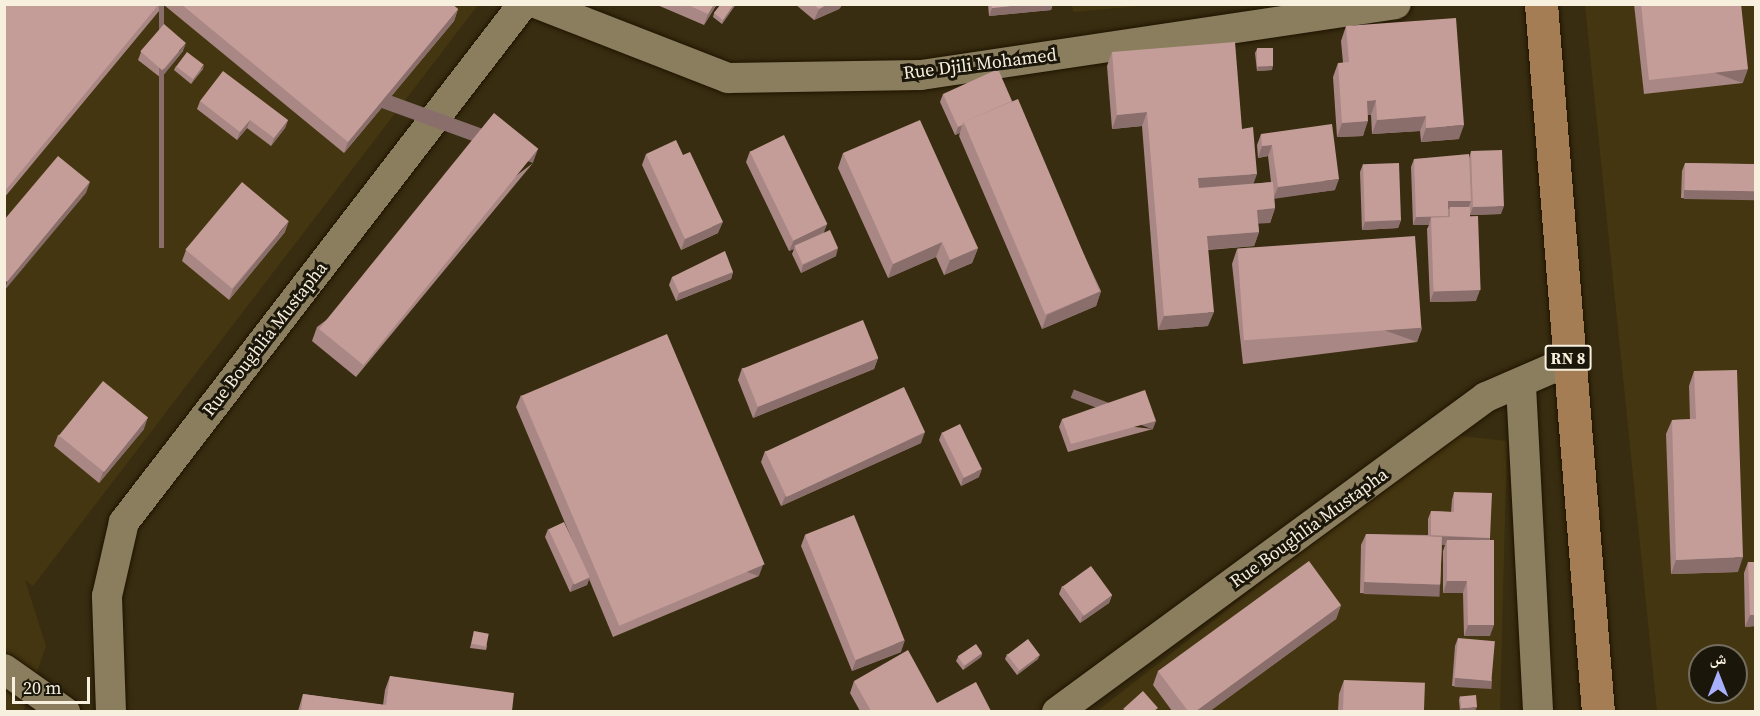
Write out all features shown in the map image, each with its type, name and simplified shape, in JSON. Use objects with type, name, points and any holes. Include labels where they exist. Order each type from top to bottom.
[{"type":"main road","name":"RN 8","points":[[1541,4],[1598,711]]},
{"type":"street","name":"Rue Boughlia Mustapha","points":[[111,711],[106,596],[124,522],[523,4]]},
{"type":"street","name":"Rue Djili Mohamed","points":[[538,4],[728,78],[921,75],[1396,4]]},
{"type":"street","name":"Rue Boughlia Mustapha","points":[[1057,711],[1486,397],[1521,386],[1569,361]]},
{"type":"street","points":[[1521,386],[1538,711]]},
{"type":"street","points":[[4,669],[65,711]]},
{"type":"shaded area","points":[[1072,4],[1151,4],[1151,5],[1073,12]]},
{"type":"shaded area","points":[[4,5],[478,5],[33,586],[25,580],[46,646],[23,712],[4,711]]},
{"type":"shaded area","points":[[1585,5],[1755,5],[1755,711],[1657,711]]},
{"type":"shaded area","points":[[1452,435],[1507,441],[1500,711],[1096,712]]},
{"type":"building","points":[[4,4],[159,4],[4,192]]},
{"type":"building","points":[[181,4],[452,4],[458,9],[348,142]]},
{"type":"building","points":[[686,4],[714,4],[708,14]]},
{"type":"building","points":[[721,4],[734,4],[723,20],[714,13]]},
{"type":"building","points":[[813,4],[828,4],[819,9]]},
{"type":"building","points":[[991,4],[1030,4],[992,8]]},
{"type":"building","points":[[1641,4],[1741,4],[1748,69],[1649,80]]},
{"type":"building","points":[[1456,18],[1464,125],[1426,128],[1426,116],[1377,120],[1376,100],[1367,101],[1368,121],[1342,123],[1338,63],[1349,62],[1346,26]]},
{"type":"building","points":[[164,24],[186,43],[162,70],[140,51]]},
{"type":"building","points":[[1235,42],[1242,129],[1253,127],[1257,174],[1198,178],[1199,188],[1273,182],[1275,208],[1257,210],[1259,232],[1207,236],[1214,312],[1164,316],[1147,112],[1117,115],[1112,52]]},
{"type":"building","points":[[1257,48],[1273,48],[1273,66],[1257,66]]},
{"type":"building","points":[[187,52],[204,65],[193,79],[176,66]]},
{"type":"building","points":[[998,69],[1012,101],[964,122],[958,127],[943,94]]},
{"type":"building","points":[[223,71],[288,120],[274,138],[250,120],[240,132],[200,101]]},
{"type":"building","points":[[1018,99],[1100,291],[1045,314],[964,122]]},
{"type":"building","points":[[494,113],[538,149],[363,365],[319,329]]},
{"type":"building","points":[[920,120],[978,248],[950,260],[942,242],[893,264],[843,153]]},
{"type":"building","points":[[1332,124],[1339,179],[1278,187],[1272,145],[1262,146],[1261,134]]},
{"type":"building","points":[[784,135],[827,224],[793,241],[750,152]]},
{"type":"building","points":[[676,140],[683,155],[690,152],[723,222],[685,239],[646,154]]},
{"type":"building","points":[[1502,150],[1504,206],[1473,207],[1471,151]]},
{"type":"building","points":[[1469,154],[1471,201],[1448,201],[1448,216],[1416,217],[1414,159]]},
{"type":"building","points":[[58,156],[90,182],[7,282],[4,280],[4,220]]},
{"type":"building","points":[[1399,163],[1401,220],[1365,221],[1363,164]]},
{"type":"building","points":[[1685,163],[1755,164],[1755,191],[1685,190]]},
{"type":"building","points":[[242,182],[289,221],[232,289],[185,249]]},
{"type":"building","points":[[1450,207],[1470,207],[1470,217],[1450,217]]},
{"type":"building","points":[[1478,216],[1481,290],[1434,292],[1431,218]]},
{"type":"building","points":[[830,230],[838,248],[803,264],[794,246]]},
{"type":"building","points":[[1415,236],[1421,328],[1244,340],[1237,248]]},
{"type":"building","points":[[725,251],[733,272],[679,293],[672,277]]},
{"type":"building","points":[[863,320],[878,358],[758,407],[742,369]]},
{"type":"building","points":[[667,334],[765,564],[619,626],[522,396]]},
{"type":"building","points":[[1737,370],[1743,557],[1676,560],[1672,420],[1696,419],[1694,371]]},
{"type":"building","points":[[103,381],[148,418],[104,472],[59,435]]},
{"type":"building","points":[[904,387],[925,432],[786,497],[765,452]]},
{"type":"building","points":[[1145,390],[1156,421],[1071,444],[1062,419]]},
{"type":"building","points":[[960,424],[982,469],[964,478],[942,433]]},
{"type":"building","points":[[1454,492],[1492,493],[1490,538],[1431,535],[1431,511],[1454,512]]},
{"type":"building","points":[[854,515],[905,640],[855,660],[805,535]]},
{"type":"building","points":[[564,522],[590,577],[574,584],[549,529]]},
{"type":"building","points":[[1366,534],[1442,537],[1440,585],[1364,582]]},
{"type":"building","points":[[1447,540],[1494,540],[1494,625],[1468,625],[1467,581],[1447,581]]},
{"type":"building","points":[[1309,561],[1341,605],[1196,711],[1188,711],[1158,671]]},
{"type":"building","points":[[1748,562],[1755,562],[1755,615],[1750,615]]},
{"type":"building","points":[[1091,566],[1112,595],[1084,616],[1063,587]]},
{"type":"building","points":[[474,631],[489,634],[486,647],[472,644]]},
{"type":"building","points":[[1458,638],[1495,641],[1491,681],[1455,678]]},
{"type":"building","points":[[1028,639],[1040,655],[1019,671],[1007,655]]},
{"type":"building","points":[[976,644],[982,653],[964,665],[958,656]]},
{"type":"building","points":[[908,650],[937,703],[976,682],[991,711],[871,711],[854,681]]},
{"type":"building","points":[[390,676],[514,693],[512,711],[301,711],[303,694],[386,705]]},
{"type":"building","points":[[1344,680],[1425,683],[1424,712],[1343,711]]},
{"type":"building","points":[[1143,691],[1158,708],[1154,711],[1126,711],[1123,709]]},
{"type":"building","points":[[1476,695],[1477,707],[1461,708],[1460,696]]}]
